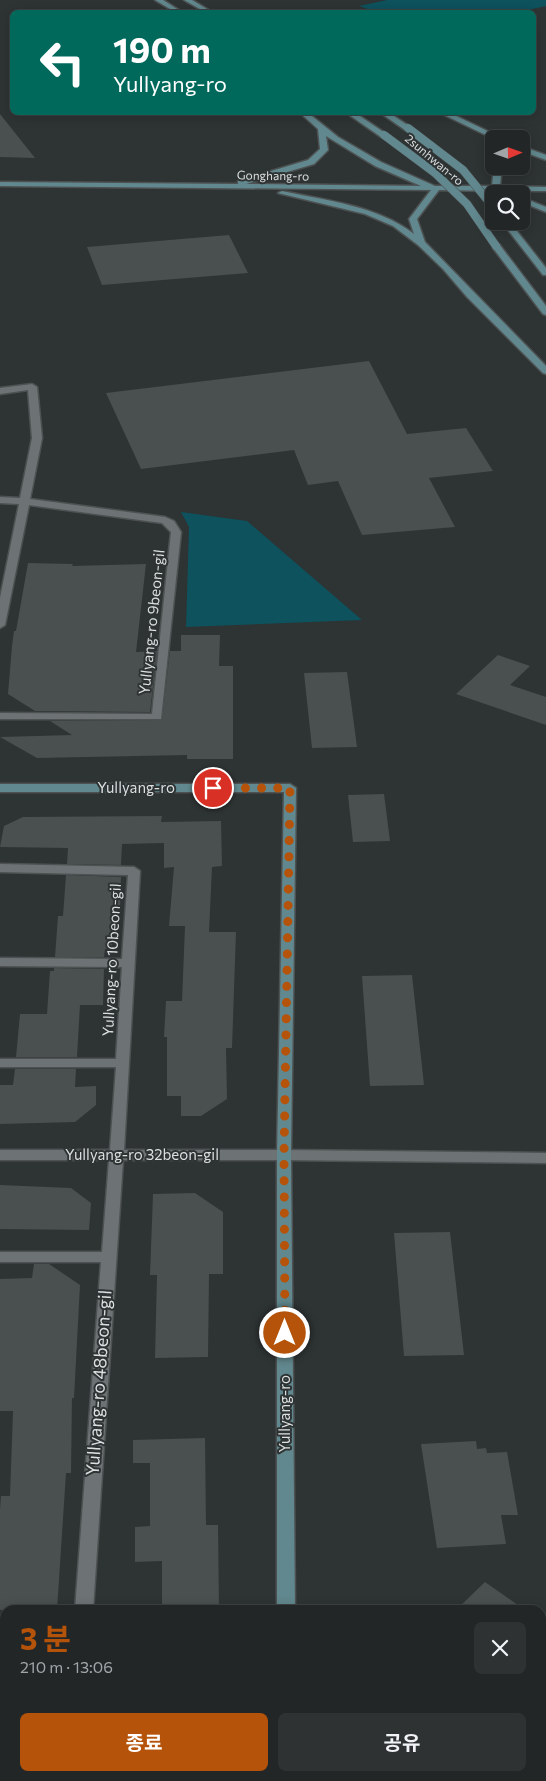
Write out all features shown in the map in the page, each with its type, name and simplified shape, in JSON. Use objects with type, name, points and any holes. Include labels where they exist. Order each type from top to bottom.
[{"type":"street","points":[[158,0],[176,10]]},
{"type":"street","points":[[187,0],[205,10]]},
{"type":"street","points":[[306,115],[335,139],[378,164],[436,189],[413,219],[421,243]]},
{"type":"street","name":"2sunhwan-ro","points":[[353,115],[384,135],[435,173],[467,204],[546,312]]},
{"type":"street","name":"2sunhwan-ro","points":[[387,115],[408,128],[463,170],[485,197]]},
{"type":"street","points":[[449,115],[485,132]]},
{"type":"street","points":[[228,186],[293,169],[311,162],[324,150],[322,128]]},
{"type":"street","points":[[530,152],[546,158]]},
{"type":"street","name":"Gonghang-ro","points":[[0,184],[485,189]]},
{"type":"street","points":[[255,187],[367,212],[396,224],[421,243],[446,267],[470,295],[546,372]]},
{"type":"street","name":"Gonghang-ro","points":[[530,189],[546,189]]},
{"type":"street","points":[[530,203],[546,210]]},
{"type":"street","points":[[512,230],[546,272]]},
{"type":"street","points":[[0,391],[32,387],[37,438],[23,501],[0,625]]},
{"type":"street","points":[[0,500],[23,501]]},
{"type":"street","name":"Yullyang-ro 9beon-gil","points":[[0,716],[157,717],[176,532],[165,520],[23,501]]},
{"type":"street","name":"Yullyang-ro","points":[[0,788],[290,788],[284,1155],[286,1605]]},
{"type":"street","name":"Yullyang-ro 10beon-gil","points":[[0,868],[134,871],[116,1155]]},
{"type":"street","points":[[0,962],[128,963]]},
{"type":"street","points":[[0,1063],[123,1063]]},
{"type":"street","name":"Yullyang-ro 32beon-gil","points":[[0,1155],[284,1155],[546,1158]]},
{"type":"street","name":"Yullyang-ro 48beon-gil","points":[[84,1605],[116,1155]]},
{"type":"street","points":[[0,1257],[108,1257]]},
{"type":"shaded area","points":[[387,0],[546,0],[546,6],[528,10],[370,10],[359,6]]},
{"type":"shaded area","points":[[181,512],[247,521],[362,620],[186,627],[189,527]]},
{"type":"building","points":[[0,114],[35,158],[0,157]]},
{"type":"building","points":[[229,235],[248,273],[102,285],[87,247]]},
{"type":"building","points":[[369,361],[407,434],[466,428],[493,471],[429,478],[455,527],[362,535],[338,481],[308,485],[294,450],[141,469],[106,393]]},
{"type":"building","points":[[28,563],[73,564],[72,566],[146,564],[136,652],[157,651],[150,712],[35,711],[8,694],[14,631],[16,631]]},
{"type":"building","points":[[181,635],[220,635],[219,666],[233,666],[233,759],[187,759],[187,755],[37,758],[0,737],[72,735],[50,721],[162,720],[170,651],[181,651]]},
{"type":"building","points":[[498,655],[530,666],[510,685],[546,697],[546,725],[456,694]]},
{"type":"building","points":[[347,672],[357,747],[312,748],[304,673]]},
{"type":"building","points":[[384,794],[390,841],[353,842],[348,795]]},
{"type":"building","points":[[162,816],[161,822],[221,821],[222,866],[212,867],[209,932],[236,932],[232,1048],[226,1048],[227,1099],[201,1116],[181,1116],[181,1096],[167,1096],[167,1037],[164,1037],[166,1001],[182,1001],[185,926],[169,926],[174,867],[164,868],[164,843],[122,844],[121,865],[67,864],[68,848],[0,847],[4,826],[23,817]]},
{"type":"building","points":[[66,875],[121,877],[120,912],[113,912],[112,948],[105,949],[104,957],[55,957],[58,916],[63,916]]},
{"type":"building","points":[[54,968],[104,969],[103,1005],[80,1005],[77,1057],[16,1057],[20,1014],[47,1014],[50,971],[54,971]]},
{"type":"building","points":[[412,975],[424,1085],[370,1086],[362,976]]},
{"type":"building","points":[[15,1069],[76,1069],[75,1087],[96,1086],[96,1105],[75,1122],[0,1124],[0,1085],[13,1085]]},
{"type":"building","points":[[0,1185],[71,1188],[91,1203],[89,1230],[0,1229]]},
{"type":"building","points":[[195,1193],[223,1212],[223,1274],[209,1274],[208,1357],[155,1358],[157,1275],[150,1275],[153,1194]]},
{"type":"building","points":[[450,1232],[464,1355],[404,1356],[394,1233]]},
{"type":"building","points":[[34,1264],[49,1264],[80,1285],[74,1398],[72,1398],[71,1473],[66,1473],[57,1605],[0,1605],[0,1509],[1,1496],[10,1496],[13,1411],[0,1411],[0,1279],[32,1278]]},
{"type":"building","points":[[205,1438],[206,1525],[218,1525],[219,1605],[162,1605],[162,1561],[135,1562],[135,1527],[150,1526],[150,1463],[133,1463],[133,1440]]},
{"type":"building","points":[[476,1441],[477,1449],[486,1448],[487,1453],[507,1452],[518,1515],[501,1515],[506,1544],[437,1548],[421,1444]]},
{"type":"building","points":[[485,1582],[518,1605],[461,1605]]},
{"type":"route","points":[[213,788],[290,788],[284,1155],[285,1333]]}]
